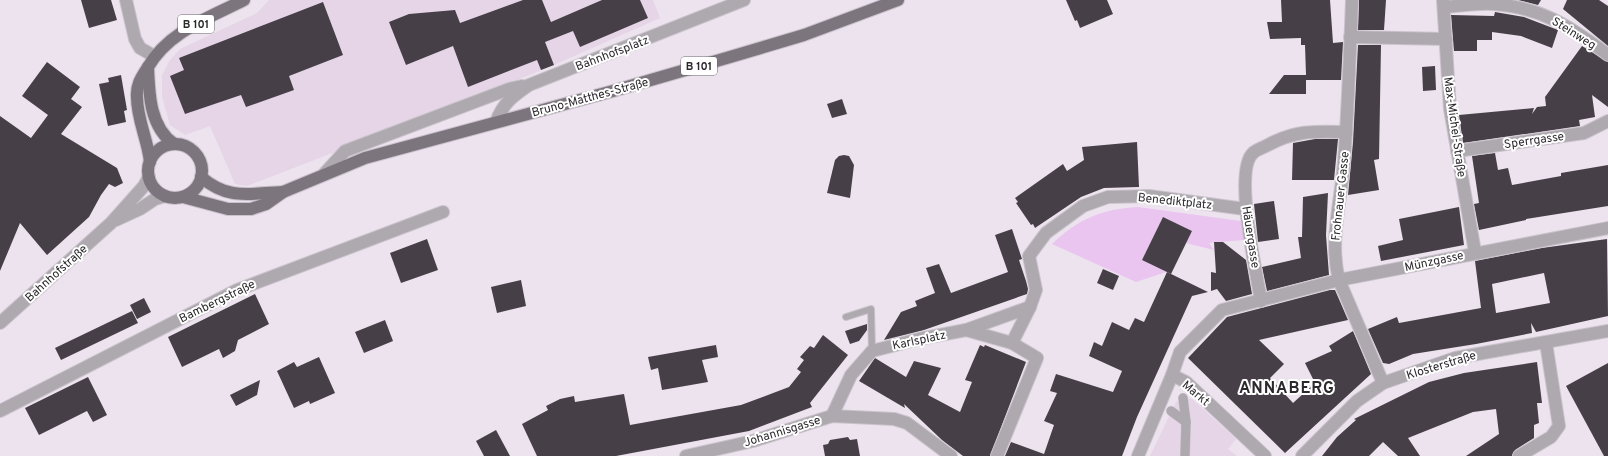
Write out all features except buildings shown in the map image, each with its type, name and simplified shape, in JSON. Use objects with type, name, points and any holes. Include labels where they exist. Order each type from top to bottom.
[{"type":"main road","name":"B 101","points":[[150,162],[149,150],[139,118],[137,96],[138,82],[151,62],[176,35],[244,0]]},
{"type":"main road","name":"Bruno-Matthes-Straße","points":[[184,197],[228,209],[251,209],[266,204],[283,192],[365,158],[400,147],[730,58],[804,35],[898,0]]},
{"type":"main road","points":[[151,62],[149,94],[153,113],[160,130],[166,138],[174,144],[187,147],[197,155],[202,167],[202,177],[195,189],[184,197],[176,198],[165,196],[152,185],[149,177],[150,162],[152,157],[162,148],[174,144]]},
{"type":"main road","name":"Bruno-Matthes-Straße","points":[[202,177],[208,183],[238,195],[283,192]]},
{"type":"street","points":[[126,0],[135,39],[151,62]]},
{"type":"street","name":"Bahnhofsplatz","points":[[496,122],[500,110],[512,97],[529,85],[744,0]]},
{"type":"street","name":"Frohnauer Gasse","points":[[1352,0],[1346,132],[1335,243],[1336,269],[1339,280],[1383,383]]},
{"type":"street","name":"Max-Michel-Straße","points":[[1444,4],[1450,109],[1475,252]]},
{"type":"street","name":"Steinweg","points":[[1444,4],[1492,4],[1529,10],[1557,19],[1578,32],[1608,55]]},
{"type":"street","points":[[1350,37],[1446,39]]},
{"type":"street","points":[[324,174],[345,151],[509,89],[529,85]]},
{"type":"street","name":"Sperrgasse","points":[[1457,151],[1584,133],[1608,121]]},
{"type":"street","name":"Häuergasse","points":[[1261,301],[1245,208],[1247,162],[1252,154],[1273,142],[1296,133],[1308,131],[1346,132]]},
{"type":"street","name":"Bahnhofstraße","points":[[0,323],[111,222],[144,186],[149,177]]},
{"type":"street","name":"Bahnhofstraße","points":[[111,222],[140,209],[155,199],[165,196]]},
{"type":"street","name":"Benediktplatz","points":[[1030,307],[1036,290],[1029,256],[1046,233],[1083,206],[1108,198],[1149,196],[1245,208]]},
{"type":"street","name":"Bambergstraße","points":[[0,411],[237,290],[443,212]]},
{"type":"street","name":"Münzgasse","points":[[1172,375],[1180,352],[1222,310],[1339,280],[1475,252],[1608,228]]},
{"type":"street","points":[[1012,343],[1030,307]]},
{"type":"street","name":"Karlsplatz","points":[[872,351],[919,339],[966,330],[1030,307]]},
{"type":"street","name":"Karlsplatz","points":[[966,330],[1012,343],[1037,358],[997,456]]},
{"type":"street","name":"Klosterstraße","points":[[1302,456],[1357,401],[1383,383],[1455,358],[1608,331]]},
{"type":"street","points":[[1519,456],[1550,437],[1558,426],[1546,343]]},
{"type":"street","name":"Johannisgasse","points":[[832,416],[851,375],[872,351]]},
{"type":"street","name":"Markt","points":[[1138,456],[1172,375],[1186,382],[1265,456]]},
{"type":"street","name":"Markt","points":[[1183,398],[1186,422],[1185,456]]},
{"type":"street","points":[[1171,411],[1186,422]]},
{"type":"street","name":"Johannisgasse","points":[[686,456],[753,442],[832,416],[894,419],[907,423],[951,456]]},
{"type":"lane","points":[[846,317],[871,309],[872,351]]},
{"type":"shaded area","points":[[269,0],[653,0],[660,18],[554,65],[439,112],[247,186],[235,184],[210,126],[185,135],[170,125],[162,97],[162,75],[170,60],[180,49],[257,13]]},
{"type":"shaded area","points":[[1138,207],[1241,221],[1244,240],[1209,243],[1214,250],[1186,243],[1192,231],[1163,217],[1142,260],[1166,272],[1136,282],[1052,244],[1071,228],[1091,217],[1113,210]]},
{"type":"shaded area","points":[[1183,398],[1192,399],[1236,439],[1228,449],[1237,456],[1150,456],[1176,402]]},
{"type":"district","name":"ANNABERG","points":[[1287,387]]}]
